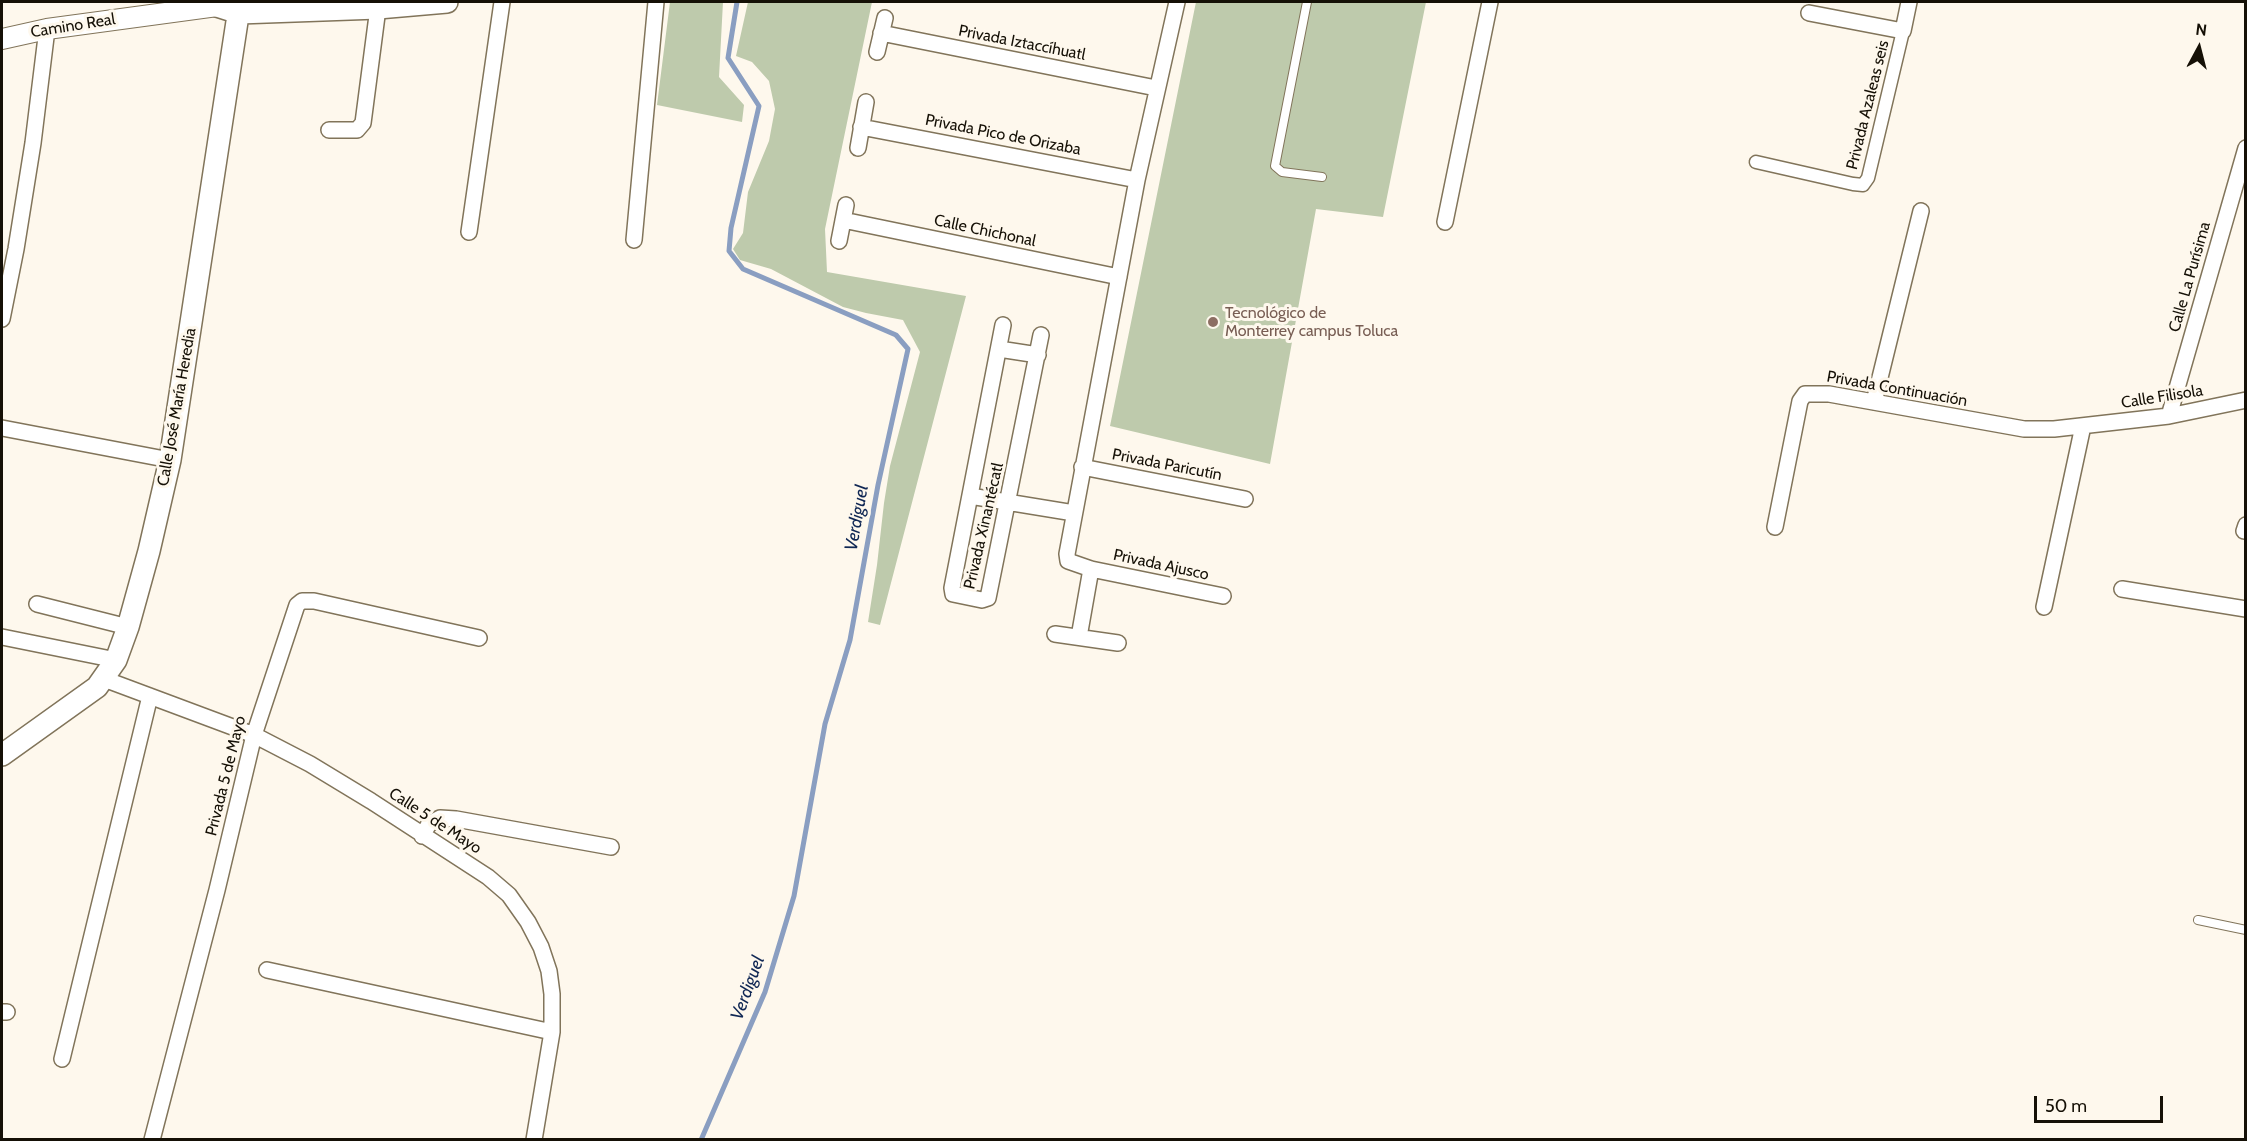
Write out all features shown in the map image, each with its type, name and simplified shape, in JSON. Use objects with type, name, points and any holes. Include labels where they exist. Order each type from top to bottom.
[{"type":"main road","name":"Camino Real","points":[[231,6],[378,8],[447,2]]},
{"type":"main road","name":"Calle José María Heredia","points":[[2,755],[86,696],[104,679],[116,660],[128,627],[149,551],[170,460],[231,6]]},
{"type":"street","points":[[469,232],[502,2]]},
{"type":"street","points":[[634,240],[656,2]]},
{"type":"street","name":"Privada Ajusco","points":[[1176,2],[1137,180],[1082,467],[1068,546],[1068,561],[1091,570],[1223,596]]},
{"type":"street","points":[[1445,222],[1490,2]]},
{"type":"street","name":"Privada Azaleas seis","points":[[1756,162],[1853,184],[1863,184],[1869,178],[1909,2]]},
{"type":"street","name":"Camino Real","points":[[2,39],[46,28],[231,6]]},
{"type":"street","points":[[329,130],[357,130],[363,123],[378,8]]},
{"type":"street","points":[[1809,13],[1903,31]]},
{"type":"street","name":"Privada Iztaccíhuatl","points":[[877,52],[883,25],[1156,88]]},
{"type":"street","points":[[2,319],[31,155],[46,28]]},
{"type":"street","points":[[858,148],[866,102]]},
{"type":"street","name":"Privada Pico de Orizaba","points":[[861,127],[1137,180]]},
{"type":"street","name":"Calle La Purísima","points":[[2169,416],[2246,148]]},
{"type":"street","points":[[1874,402],[1921,211]]},
{"type":"street","name":"Calle Chichonal","points":[[839,241],[844,212],[1119,277]]},
{"type":"street","name":"Privada Xinantécatl","points":[[1003,325],[952,588],[953,594],[982,600],[988,598],[1041,335]]},
{"type":"street","points":[[999,349],[1038,355]]},
{"type":"street","name":"Privada Continuación","points":[[1775,527],[1800,401],[1805,394],[1829,394],[2024,429],[2083,426]]},
{"type":"street","name":"Calle Filisola","points":[[2083,426],[2169,416],[2246,400]]},
{"type":"street","points":[[2044,607],[2083,426]]},
{"type":"street","points":[[2,428],[170,460]]},
{"type":"street","name":"Privada Paricutín","points":[[1082,467],[1245,499]]},
{"type":"street","points":[[970,496],[1074,513]]},
{"type":"street","name":"Privada Ajusco","points":[[1079,637],[1091,570]]},
{"type":"street","points":[[2122,589],[2246,609]]},
{"type":"street","name":"Privada 5 de Mayo","points":[[152,1140],[217,890],[254,735],[297,605],[302,601],[314,601],[479,638]]},
{"type":"street","points":[[37,604],[128,627]]},
{"type":"street","points":[[1055,634],[1118,643]]},
{"type":"street","points":[[2,637],[116,660]]},
{"type":"street","name":"Calle 5 de Mayo","points":[[104,679],[254,735],[310,764],[488,877],[509,895],[528,922],[541,947],[549,971],[552,994],[552,1032],[534,1140]]},
{"type":"street","points":[[63,1059],[150,696]]},
{"type":"street","points":[[422,836],[429,824],[440,818],[611,847]]},
{"type":"street","points":[[267,970],[552,1032]]},
{"type":"lane","points":[[1307,2],[1275,166],[1282,172],[1322,177]]},
{"type":"lane","points":[[2198,920],[2246,930]]},
{"type":"green space","points":[[670,2],[723,2],[719,77],[744,105],[742,122],[657,105]]},
{"type":"green space","points":[[748,2],[872,2],[825,229],[827,272],[966,296],[880,625],[868,622],[884,503],[890,466],[920,352],[903,320],[843,307],[771,269],[740,260],[733,249],[743,233],[748,192],[769,141],[775,109],[769,81],[752,62],[736,56]]},
{"type":"green space","name":"Tecnológico de Monterrey campus Toluca","points":[[1196,2],[1426,2],[1383,217],[1316,209],[1270,464],[1110,426]]},
{"type":"waterway","name":"Verdiguel","points":[[701,1140],[765,992],[794,896],[825,724],[850,640],[878,485],[908,349],[896,335],[743,269],[729,251],[731,228],[759,106],[728,58],[737,2]]},
{"type":"place","name":"Tecnológico de Monterrey campus Toluca","points":[[1213,322]]}]
